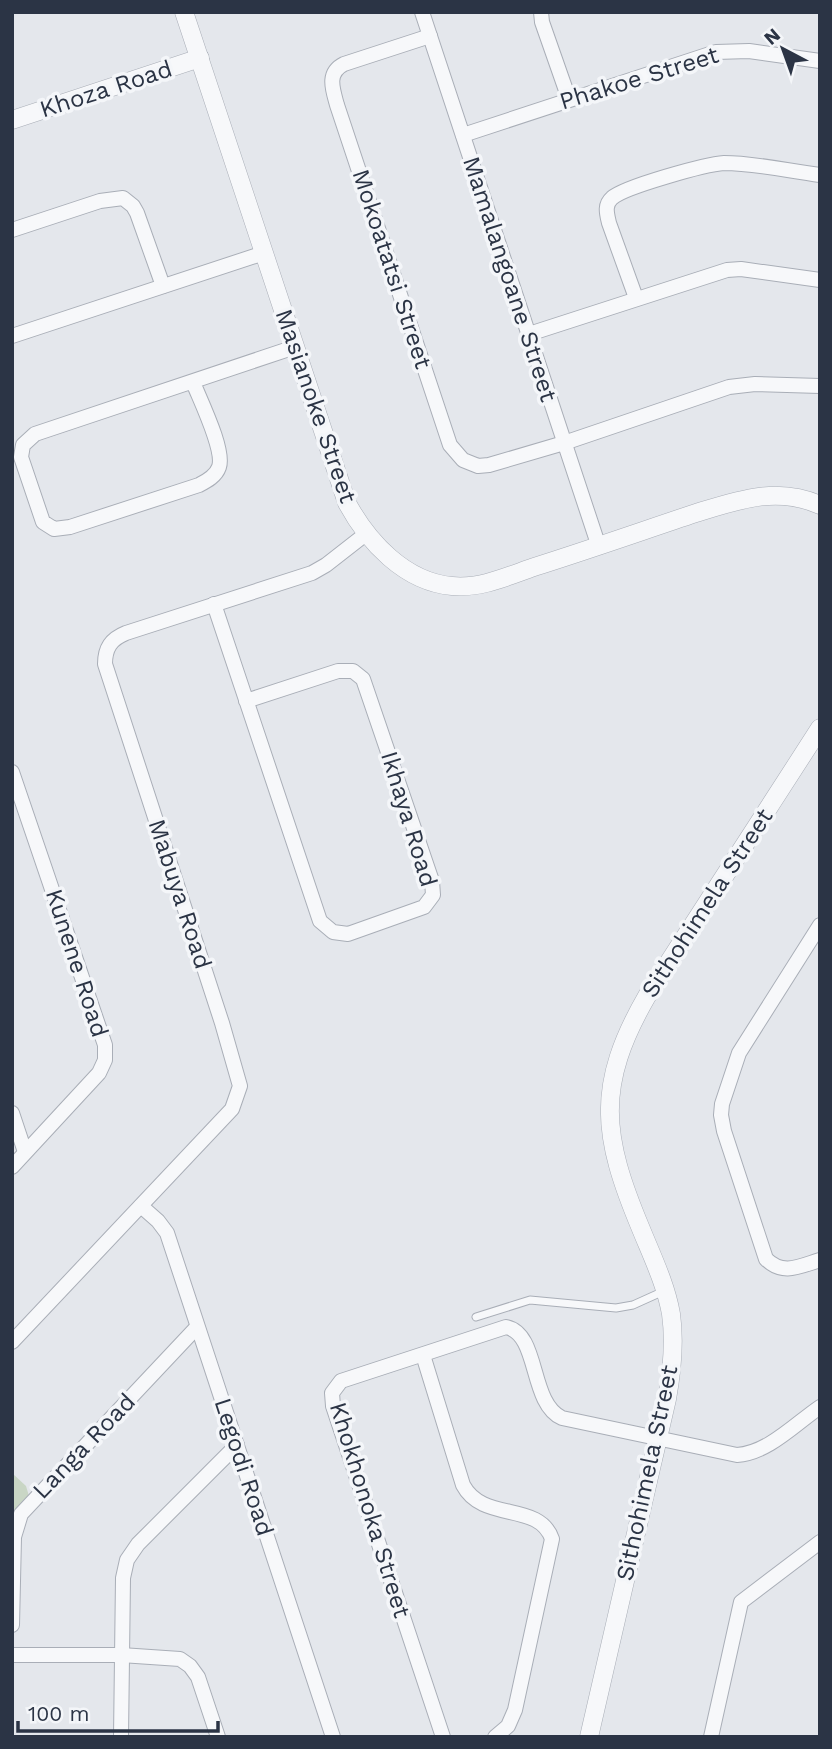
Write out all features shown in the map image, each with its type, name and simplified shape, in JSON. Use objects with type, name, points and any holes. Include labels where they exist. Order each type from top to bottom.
[{"type":"street","name":"Masianoke Street","points":[[184,12],[347,503],[366,533],[391,558],[413,573],[435,583],[453,587],[478,585],[745,498],[788,496],[820,505]]},
{"type":"street","name":"Mamalangoane Street","points":[[422,12],[599,547]]},
{"type":"street","points":[[541,12],[542,22],[569,99]]},
{"type":"street","name":"Mokoatatsi Street","points":[[430,36],[337,68],[331,81],[453,451],[463,460],[478,466],[489,465],[564,443],[729,387],[755,384],[820,386]]},
{"type":"street","name":"Phakoe Street","points":[[463,135],[716,52],[749,51],[820,61]]},
{"type":"street","name":"Khoza Road","points":[[12,120],[200,58]]},
{"type":"street","points":[[636,298],[609,223],[606,211],[611,198],[630,189],[716,164],[820,175]]},
{"type":"street","points":[[12,230],[100,201],[123,198],[137,213],[163,286]]},
{"type":"street","points":[[12,336],[264,253]]},
{"type":"street","points":[[529,334],[727,270],[741,269],[820,280]]},
{"type":"street","points":[[193,382],[218,450],[220,463],[212,477],[199,485],[70,527],[54,529],[43,522],[21,457],[23,445],[27,440],[44,430],[295,346]]},
{"type":"street","name":"Mabuya Road","points":[[12,1342],[232,1109],[240,1086],[108,675],[105,656],[112,641],[118,636],[312,573],[327,565],[366,533]]},
{"type":"street","name":"Ikhaya Road","points":[[215,604],[246,701],[318,916],[324,926],[337,933],[348,934],[424,907],[433,895],[432,881],[363,679],[353,671],[338,671],[246,701]]},
{"type":"street","name":"Sithohimela Street","points":[[589,1737],[667,1399],[673,1357],[671,1312],[622,1180],[612,1143],[608,1106],[618,1054],[628,1029],[647,996],[820,728]]},
{"type":"street","name":"Kunene Road","points":[[12,772],[105,1045],[99,1073],[12,1167]]},
{"type":"street","points":[[820,925],[739,1053],[720,1115],[766,1259],[783,1270],[820,1260]]},
{"type":"street","points":[[12,1113],[25,1153]]},
{"type":"street","name":"Legodi Road","points":[[141,1206],[167,1233],[333,1737]]},
{"type":"street","name":"Langa Road","points":[[12,1625],[14,1537],[21,1514],[197,1327]]},
{"type":"street","name":"Khokhonoka Street","points":[[443,1737],[331,1398],[337,1385],[345,1379],[501,1328],[512,1328],[523,1339],[545,1401],[558,1416],[737,1455],[748,1454],[766,1446],[820,1407]]},
{"type":"street","points":[[423,1355],[463,1485],[469,1494],[488,1507],[540,1520],[547,1527],[552,1539],[515,1710],[508,1726],[495,1737]]},
{"type":"street","points":[[121,1737],[123,1578],[127,1560],[138,1544],[237,1445]]},
{"type":"street","points":[[711,1737],[741,1602],[820,1542]]},
{"type":"street","points":[[12,1655],[175,1657],[190,1666],[201,1682],[218,1737]]},
{"type":"lane","points":[[476,1317],[530,1300],[595,1307],[624,1307],[665,1291]]},
{"type":"green space","points":[[12,1473],[26,1486],[29,1496],[12,1515]]}]
